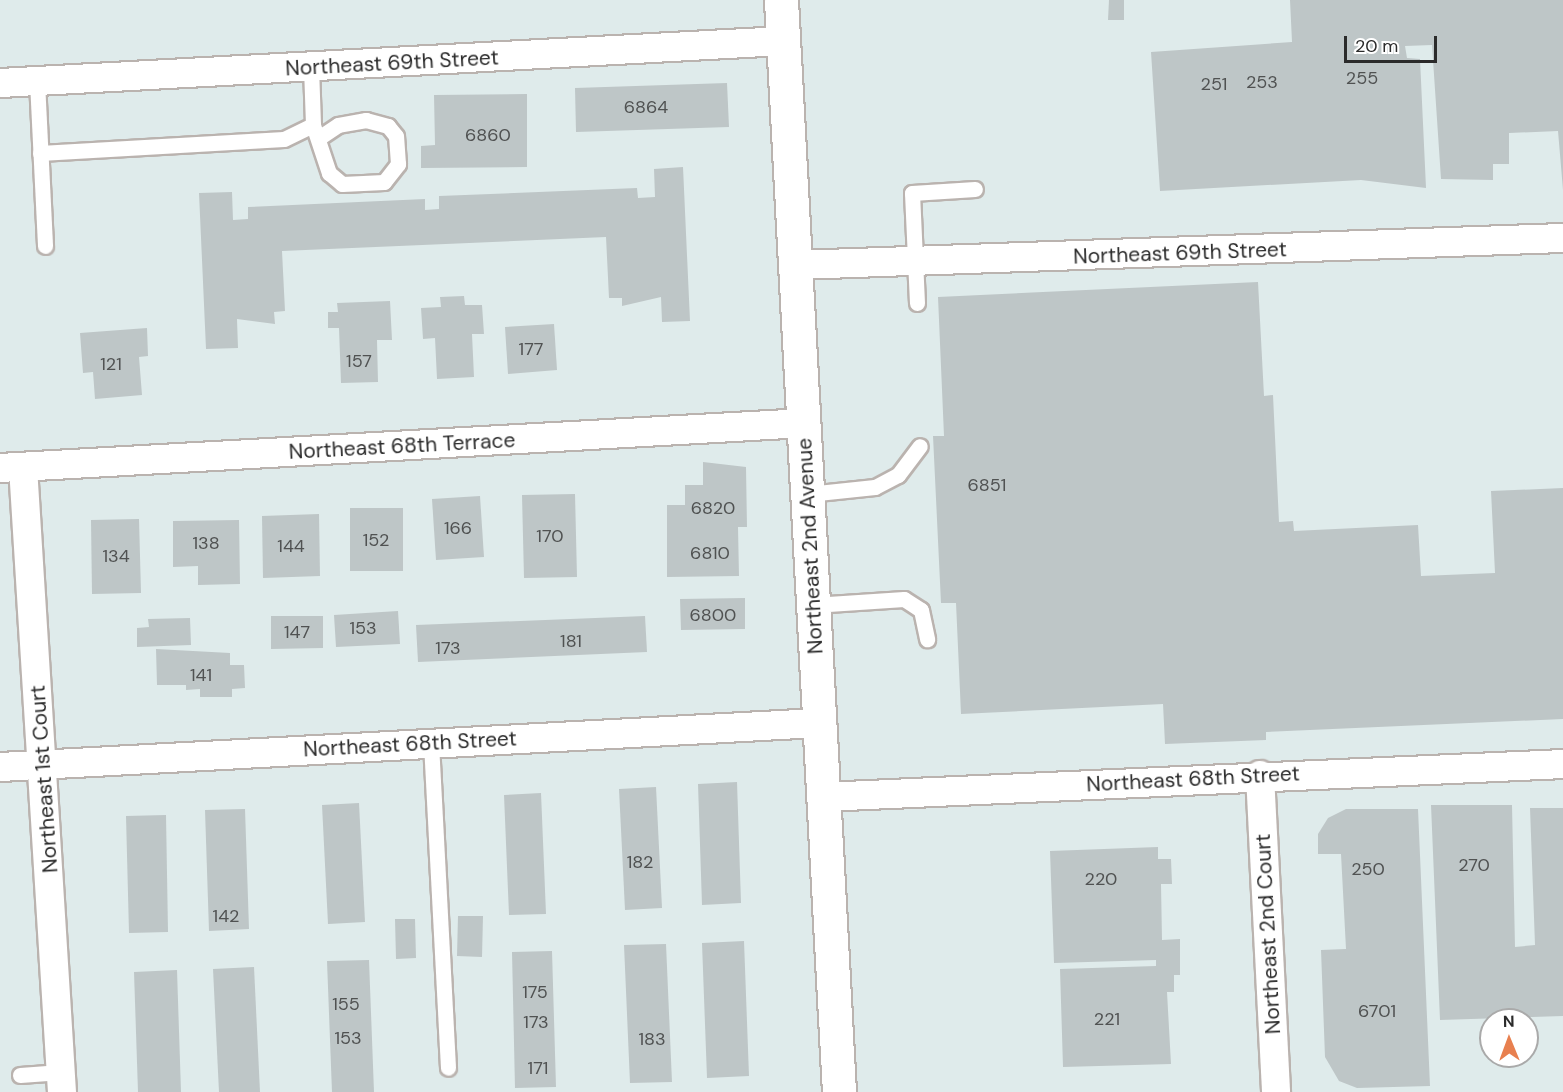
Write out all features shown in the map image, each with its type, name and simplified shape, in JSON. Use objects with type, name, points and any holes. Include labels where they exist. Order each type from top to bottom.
[{"type":"main road","name":"Northeast 2nd Avenue","points":[[781,0],[797,265],[839,1092]]},
{"type":"street","name":"Northeast 69th Street","points":[[0,83],[783,40]]},
{"type":"street","name":"Northeast 69th Street","points":[[797,265],[915,263],[1563,238]]},
{"type":"street","name":"Northeast 68th Terrace","points":[[11,468],[804,423]]},
{"type":"street","name":"Northeast 1st Court","points":[[11,468],[44,764],[61,1082]]},
{"type":"street","name":"Northeast 68th Street","points":[[0,766],[819,723]]},
{"type":"street","name":"Northeast 68th Street","points":[[824,797],[1260,775],[1563,764]]},
{"type":"street","name":"Northeast 2nd Court","points":[[1260,775],[1276,1092]]},
{"type":"lane","points":[[40,153],[284,139],[316,131],[338,124],[366,120],[388,126],[396,136],[398,164],[384,182],[342,184],[328,173],[316,131],[311,67]]},
{"type":"lane","points":[[37,81],[45,246]]},
{"type":"lane","points":[[917,303],[912,193],[975,189]]},
{"type":"lane","points":[[808,494],[875,487],[898,475],[920,446]]},
{"type":"lane","points":[[813,605],[904,599],[921,610],[927,639]]},
{"type":"lane","points":[[431,743],[448,1068]]},
{"type":"lane","points":[[20,1075],[61,1082]]},
{"type":"building","points":[[1109,0],[1124,0],[1124,20],[1108,20]]},
{"type":"building","points":[[1290,0],[1563,0],[1563,190],[1558,131],[1509,133],[1509,164],[1493,164],[1493,180],[1441,179],[1432,45],[1405,46],[1407,58],[1420,59],[1426,188],[1361,180],[1160,191],[1151,52],[1292,42]]},
{"type":"building","points":[[727,83],[729,127],[576,132],[575,88]]},
{"type":"building","points":[[527,94],[527,167],[421,168],[421,146],[435,145],[434,95]]},
{"type":"building","points":[[683,167],[690,321],[662,322],[661,297],[622,306],[622,298],[609,298],[606,237],[282,251],[285,311],[274,312],[275,324],[237,319],[238,348],[206,349],[199,193],[232,192],[233,220],[248,219],[248,207],[425,199],[425,210],[439,209],[439,196],[637,188],[638,198],[655,197],[654,169]]},
{"type":"building","points":[[1258,282],[1264,396],[1273,395],[1279,522],[1293,521],[1294,531],[1418,525],[1421,576],[1495,573],[1491,491],[1563,488],[1563,719],[1266,732],[1266,740],[1165,744],[1163,704],[961,714],[956,603],[941,603],[933,436],[944,436],[938,297]]},
{"type":"building","points":[[464,296],[465,305],[482,305],[484,334],[472,334],[474,377],[437,379],[435,338],[423,339],[421,308],[441,307],[440,297]]},
{"type":"building","points":[[390,301],[392,340],[377,340],[378,382],[341,383],[339,328],[328,328],[328,312],[338,312],[337,303]]},
{"type":"building","points":[[554,324],[557,370],[508,374],[505,327]]},
{"type":"building","points":[[147,328],[148,356],[139,357],[142,395],[95,399],[93,372],[83,373],[80,333]]},
{"type":"building","points":[[703,462],[746,467],[747,527],[738,527],[739,576],[667,577],[667,505],[685,505],[685,485],[703,485]]},
{"type":"building","points":[[575,494],[577,577],[524,578],[522,495]]},
{"type":"building","points":[[480,496],[484,557],[436,560],[432,499]]},
{"type":"building","points":[[350,508],[403,508],[403,571],[350,571]]},
{"type":"building","points":[[319,514],[320,576],[263,578],[262,516]]},
{"type":"building","points":[[139,519],[141,593],[92,594],[91,520]]},
{"type":"building","points":[[239,520],[240,584],[198,585],[198,566],[173,567],[173,521]]},
{"type":"building","points":[[745,598],[745,629],[681,630],[680,599]]},
{"type":"building","points":[[398,611],[400,644],[336,647],[334,615]]},
{"type":"building","points":[[271,616],[323,616],[323,648],[271,649]]},
{"type":"building","points":[[645,616],[647,652],[418,662],[416,625]]},
{"type":"building","points":[[190,618],[191,645],[137,647],[137,628],[149,627],[148,619]]},
{"type":"building","points":[[156,649],[230,653],[230,665],[244,665],[245,688],[232,689],[232,697],[200,697],[200,689],[186,690],[186,685],[157,685]]},
{"type":"building","points":[[737,782],[741,903],[702,905],[698,784]]},
{"type":"building","points":[[656,787],[662,908],[625,910],[619,789]]},
{"type":"building","points":[[541,793],[546,914],[509,915],[504,795]]},
{"type":"building","points":[[359,803],[365,922],[328,924],[322,805]]},
{"type":"building","points":[[1431,805],[1512,805],[1515,947],[1535,945],[1530,808],[1563,808],[1563,1016],[1539,1017],[1539,1008],[1479,1008],[1479,1019],[1440,1020]]},
{"type":"building","points":[[245,809],[249,929],[209,931],[205,810]]},
{"type":"building","points":[[1346,809],[1418,809],[1430,1086],[1357,1088],[1339,1081],[1325,1057],[1321,950],[1346,949],[1341,854],[1318,854],[1318,834],[1328,818]]},
{"type":"building","points":[[166,815],[168,932],[129,933],[126,816]]},
{"type":"building","points":[[1158,847],[1158,859],[1171,859],[1172,884],[1161,884],[1162,940],[1180,939],[1180,975],[1174,975],[1174,992],[1167,992],[1171,1064],[1063,1067],[1060,969],[1156,966],[1156,960],[1054,963],[1050,851]]},
{"type":"building","points":[[458,916],[483,916],[482,957],[457,956]]},
{"type":"building","points":[[395,919],[415,919],[416,958],[396,959]]},
{"type":"building","points":[[744,941],[749,1076],[707,1078],[702,943]]},
{"type":"building","points":[[666,944],[672,1082],[630,1083],[624,945]]},
{"type":"building","points":[[552,951],[556,1087],[515,1088],[512,952]]},
{"type":"building","points":[[369,960],[374,1092],[332,1092],[327,961]]},
{"type":"building","points":[[254,967],[260,1092],[219,1092],[213,969]]},
{"type":"building","points":[[177,970],[181,1092],[138,1092],[134,972]]}]
